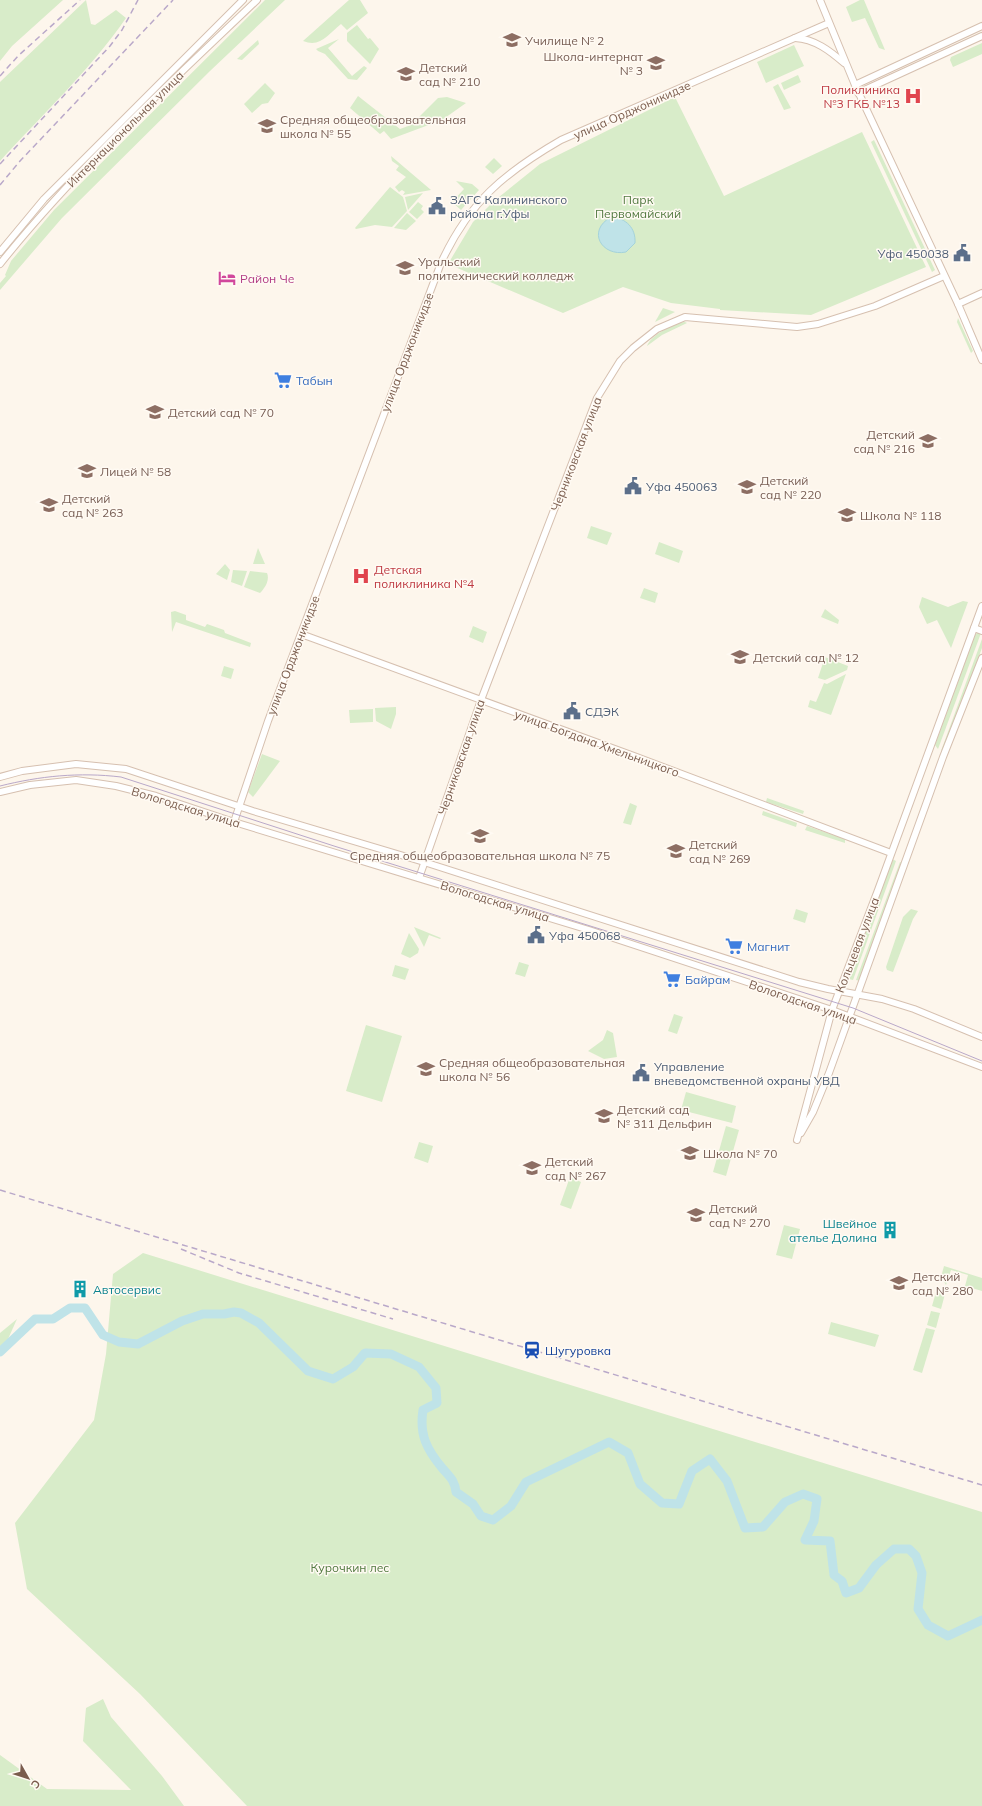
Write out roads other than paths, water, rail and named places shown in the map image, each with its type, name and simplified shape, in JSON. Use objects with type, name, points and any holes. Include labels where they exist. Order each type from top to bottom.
[{"type":"main road","name":"Интернациональная улица","points":[[0,252],[44,199],[244,0]]},
{"type":"main road","name":"Интернациональная улица","points":[[0,264],[26,232],[70,183],[175,78],[257,0]]},
{"type":"main road","points":[[820,0],[858,93],[958,304],[982,360]]},
{"type":"main road","name":"улица Орджоникидзе","points":[[234,822],[301,634],[440,263],[453,237],[466,218],[493,187],[529,159],[561,140],[829,23]]},
{"type":"main road","points":[[855,85],[982,26]]},
{"type":"main road","points":[[858,93],[982,36]]},
{"type":"main road","points":[[793,38],[804,39],[820,45],[845,64]]},
{"type":"main road","name":"Черниковская улица","points":[[419,878],[481,700],[597,398],[620,361],[633,348],[657,329],[685,317],[797,327],[818,324],[875,306],[944,276]]},
{"type":"main road","points":[[958,304],[982,293]]},
{"type":"main road","name":"Кольцевая улица","points":[[982,606],[891,853],[838,991],[797,1140],[813,1112],[850,1017],[943,757],[982,658]]},
{"type":"main road","points":[[974,628],[982,631]]},
{"type":"main road","name":"улица Богдана Хмельницкого","points":[[301,634],[891,853]]},
{"type":"main road","name":"Вологодская улица","points":[[0,777],[22,771],[76,764],[126,769],[359,844],[424,862],[771,973],[838,991],[882,999],[914,1009],[982,1037]]},
{"type":"main road","name":"Вологодская улица","points":[[0,792],[30,785],[76,780],[116,786],[156,796],[234,822],[491,900],[832,1010],[982,1067]]},
{"type":"water","points":[[611,217],[621,219],[632,228],[635,243],[626,252],[617,253],[610,251],[600,242],[598,236],[599,229],[603,223]]},
{"type":"waterway","name":"Шугуровка","points":[[0,1352],[35,1319],[53,1319],[70,1308],[85,1308],[103,1335],[119,1342],[138,1344],[182,1321],[203,1314],[241,1313],[259,1323],[308,1371],[333,1379],[353,1367],[365,1353],[391,1354],[419,1367],[436,1388],[437,1403],[423,1410],[423,1435],[437,1462],[452,1479],[456,1492],[473,1504],[481,1516],[493,1520],[511,1506],[526,1482],[609,1442],[628,1453],[640,1484],[662,1503],[679,1504],[692,1471],[710,1459],[727,1481],[745,1528],[763,1527],[785,1502],[803,1494],[817,1499],[814,1521],[805,1540],[830,1541],[834,1575],[842,1581],[846,1593],[859,1588],[876,1565],[894,1549],[909,1549],[916,1556],[922,1573],[918,1609],[928,1625],[948,1636],[982,1620]]},
{"type":"tram line","points":[[0,786],[45,777],[75,775],[121,777],[334,846],[853,1008],[982,1061]]},
{"type":"railway","points":[[0,76],[18,56],[80,0]]},
{"type":"railway","points":[[0,164],[110,46],[122,30],[138,0]]},
{"type":"railway","points":[[0,185],[20,161],[173,0]]},
{"type":"railway","points":[[0,1190],[982,1485]]},
{"type":"railway","points":[[181,1249],[239,1273],[393,1319]]},
{"type":"place","name":"Училище № 2","points":[[512,40]]},
{"type":"place","name":"Школа-интернат № 3","points":[[656,63]]},
{"type":"place","name":"Детский сад № 210","points":[[406,74]]},
{"type":"place","name":"Поликлиника №3 ГКБ №13","points":[[913,96]]},
{"type":"place","name":"Средняя общеобразовательная школа № 55","points":[[267,126]]},
{"type":"place","name":"ЗАГС Калининского района г.Уфы","points":[[437,206]]},
{"type":"place","name":"Уфа 450038","points":[[962,253]]},
{"type":"place","name":"Уральский политехнический колледж","points":[[405,268]]},
{"type":"place","name":"Район Че","points":[[227,278]]},
{"type":"place","name":"Табын","points":[[283,380]]},
{"type":"place","name":"Детский сад № 70","points":[[155,412]]},
{"type":"place","name":"Детский сад № 216","points":[[928,441]]},
{"type":"place","name":"Лицей № 58","points":[[87,471]]},
{"type":"place","name":"Уфа 450063","points":[[633,486]]},
{"type":"place","name":"Детский сад № 220","points":[[747,487]]},
{"type":"place","name":"Детский сад № 263","points":[[49,505]]},
{"type":"place","name":"Школа № 118","points":[[847,515]]},
{"type":"place","name":"Детская поликлиника №4","points":[[361,576]]},
{"type":"place","name":"Детский сад № 12","points":[[740,657]]},
{"type":"place","name":"СДЭК","points":[[572,711]]},
{"type":"place","name":"Средняя общеобразовательная школа № 75","points":[[480,836]]},
{"type":"place","name":"Детский сад № 269","points":[[676,851]]},
{"type":"place","name":"Уфа 450068","points":[[536,935]]},
{"type":"place","name":"Магнит","points":[[734,946]]},
{"type":"place","name":"Байрам","points":[[672,979]]},
{"type":"place","name":"Средняя общеобразовательная школа № 56","points":[[426,1069]]},
{"type":"place","name":"Управление вневедомственной охраны УВД","points":[[641,1073]]},
{"type":"place","name":"Детский сад № 311 Дельфин","points":[[604,1116]]},
{"type":"place","name":"Школа № 70","points":[[690,1153]]},
{"type":"place","name":"Детский сад № 267","points":[[532,1168]]},
{"type":"place","name":"Детский сад № 270","points":[[696,1215]]},
{"type":"place","name":"Швейное ателье Долина","points":[[890,1230]]},
{"type":"place","name":"Детский сад № 280","points":[[899,1283]]},
{"type":"place","name":"Автосервис","points":[[80,1289]]},
{"type":"place","name":"Шугуровка","points":[[532,1350]]},
{"type":"park label","name":"Парк Первомайский","points":[[638,206]]},
{"type":"park label","name":"Курочкин лес","points":[[350,1567]]}]
